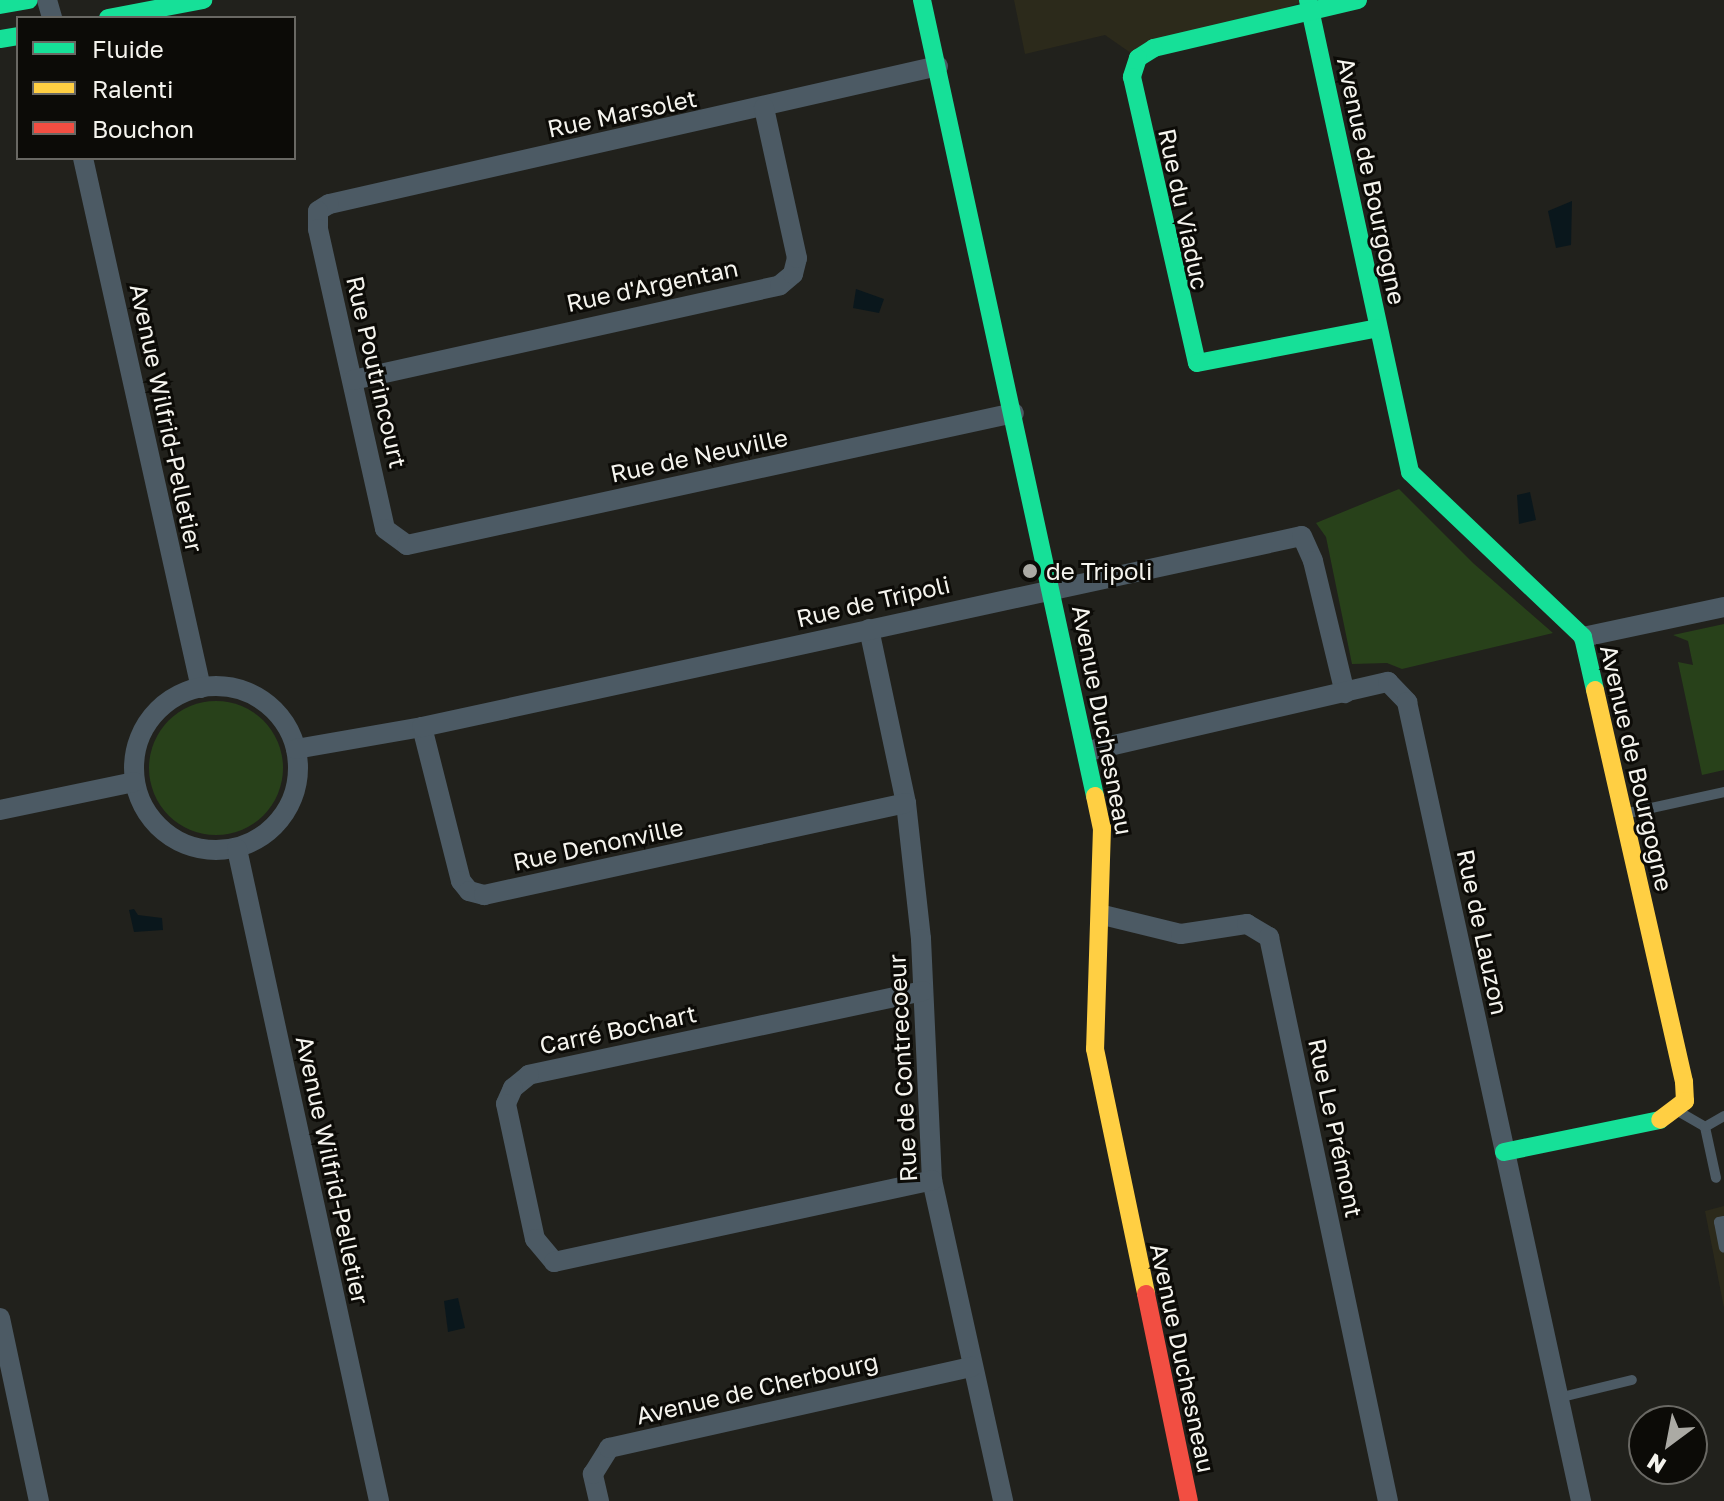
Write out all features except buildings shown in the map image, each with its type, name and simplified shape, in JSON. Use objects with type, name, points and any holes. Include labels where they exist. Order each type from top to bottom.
[{"type":"street","points":[[0,5],[29,0]]},
{"type":"street","points":[[119,16],[203,0]]},
{"type":"street","name":"Avenue Duchesneau","points":[[922,0],[1088,751],[1105,855],[1095,1049],[1189,1501]]},
{"type":"street","points":[[1310,5],[1358,0]]},
{"type":"street","name":"Avenue de Bourgogne","points":[[1310,5],[1410,472],[1583,637],[1684,1082],[1685,1101],[1675,1110]]},
{"type":"street","name":"Rue du Viaduc","points":[[1310,5],[1154,48],[1138,58],[1132,77],[1160,219],[1197,363],[1378,328]]},
{"type":"street","name":"Rue Marsolet","points":[[318,211],[329,204],[764,108],[938,66]]},
{"type":"street","name":"Rue d'Argentan","points":[[353,380],[780,285],[793,274],[797,258],[764,108]]},
{"type":"street","name":"Avenue Wilfrid-Pelletier","points":[[83,160],[201,688]]},
{"type":"street","name":"Rue Poutrincourt","points":[[318,211],[385,529],[396,541]]},
{"type":"street","name":"Rue de Neuville","points":[[396,541],[426,541],[1014,413]]},
{"type":"street","name":"Rue de Tripoli","points":[[296,749],[422,727],[1302,536],[1313,561],[1345,693]]},
{"type":"street","points":[[1583,637],[1724,607]]},
{"type":"street","name":"Rue de Contrecoeur","points":[[869,629],[906,803],[923,991],[932,1180],[1003,1501]]},
{"type":"street","name":"Rue de Lauzon","points":[[1088,751],[1388,682],[1407,702],[1581,1501]]},
{"type":"street","points":[[223,686],[269,706],[286,725],[296,749],[298,775],[292,800],[278,822],[237,849],[207,850],[182,843],[151,818],[134,782],[141,733],[154,712],[174,696],[201,688],[223,686]]},
{"type":"street","name":"Rue Denonville","points":[[422,727],[461,881],[469,891],[484,895],[906,803]]},
{"type":"street","points":[[0,810],[134,782]]},
{"type":"street","name":"Avenue Wilfrid-Pelletier","points":[[237,849],[379,1501]]},
{"type":"street","name":"Rue Le Prémont","points":[[1103,915],[1181,934],[1247,924],[1269,937],[1388,1501]]},
{"type":"street","name":"Carré Bochart","points":[[923,991],[529,1075],[513,1088],[506,1104],[535,1239],[554,1262],[932,1180]]},
{"type":"street","points":[[1504,1152],[1664,1119],[1675,1110]]},
{"type":"street","points":[[0,1318],[4,1353],[39,1501]]},
{"type":"street","name":"Avenue de Cherbourg","points":[[599,1501],[593,1474],[609,1448],[972,1367]]},
{"type":"lane","points":[[1623,814],[1724,792]]},
{"type":"lane","points":[[1675,1110],[1705,1127],[1716,1178]]},
{"type":"lane","points":[[1705,1127],[1724,1116]]},
{"type":"lane","points":[[1724,1221],[1719,1222],[1724,1248]]},
{"type":"lane","points":[[1558,1398],[1632,1380]]},
{"type":"shaded area","points":[[1014,0],[1308,0],[1138,58],[1105,35],[1025,54]]},
{"type":"shaded area","points":[[1572,201],[1571,245],[1556,248],[1548,211]]},
{"type":"shaded area","points":[[856,289],[884,299],[879,313],[853,308]]},
{"type":"shaded area","points":[[1530,492],[1536,520],[1519,524],[1517,495]]},
{"type":"shaded area","points":[[134,909],[138,915],[162,918],[163,930],[134,932],[129,910]]},
{"type":"shaded area","points":[[1724,1206],[1724,1308],[1705,1211]]},
{"type":"shaded area","points":[[458,1298],[465,1328],[448,1332],[444,1301]]},
{"type":"green space","points":[[1399,489],[1473,563],[1553,633],[1402,669],[1387,663],[1352,664],[1326,537],[1316,523]]},
{"type":"green space","points":[[1724,624],[1724,770],[1702,775],[1678,662],[1693,665],[1688,641],[1673,635]]},
{"type":"green space","points":[[216,701],[242,706],[263,721],[278,742],[283,768],[278,794],[263,815],[242,830],[216,835],[190,830],[169,815],[154,794],[149,768],[154,742],[169,721],[190,706]]},
{"type":"traffic: fast","points":[[0,5],[29,0]]},
{"type":"traffic: fast","points":[[119,16],[203,0]]},
{"type":"traffic: fast","points":[[922,0],[1095,796]]},
{"type":"traffic: fast","points":[[1308,0],[1410,472],[1583,637],[1595,690]]},
{"type":"traffic: fast","points":[[1358,0],[1154,48],[1138,58],[1132,77],[1197,363],[1378,328]]},
{"type":"traffic: fast","points":[[0,39],[16,36]]},
{"type":"traffic: fast","points":[[1504,1152],[1660,1120]]},
{"type":"traffic: slow","points":[[1595,690],[1684,1082],[1685,1101],[1660,1120]]},
{"type":"traffic: slow","points":[[1095,796],[1102,828],[1095,1049],[1146,1294]]},
{"type":"traffic: jam","points":[[1146,1294],[1189,1501]]},
{"type":"place","name":"de Tripoli","points":[[1030,571]]}]
